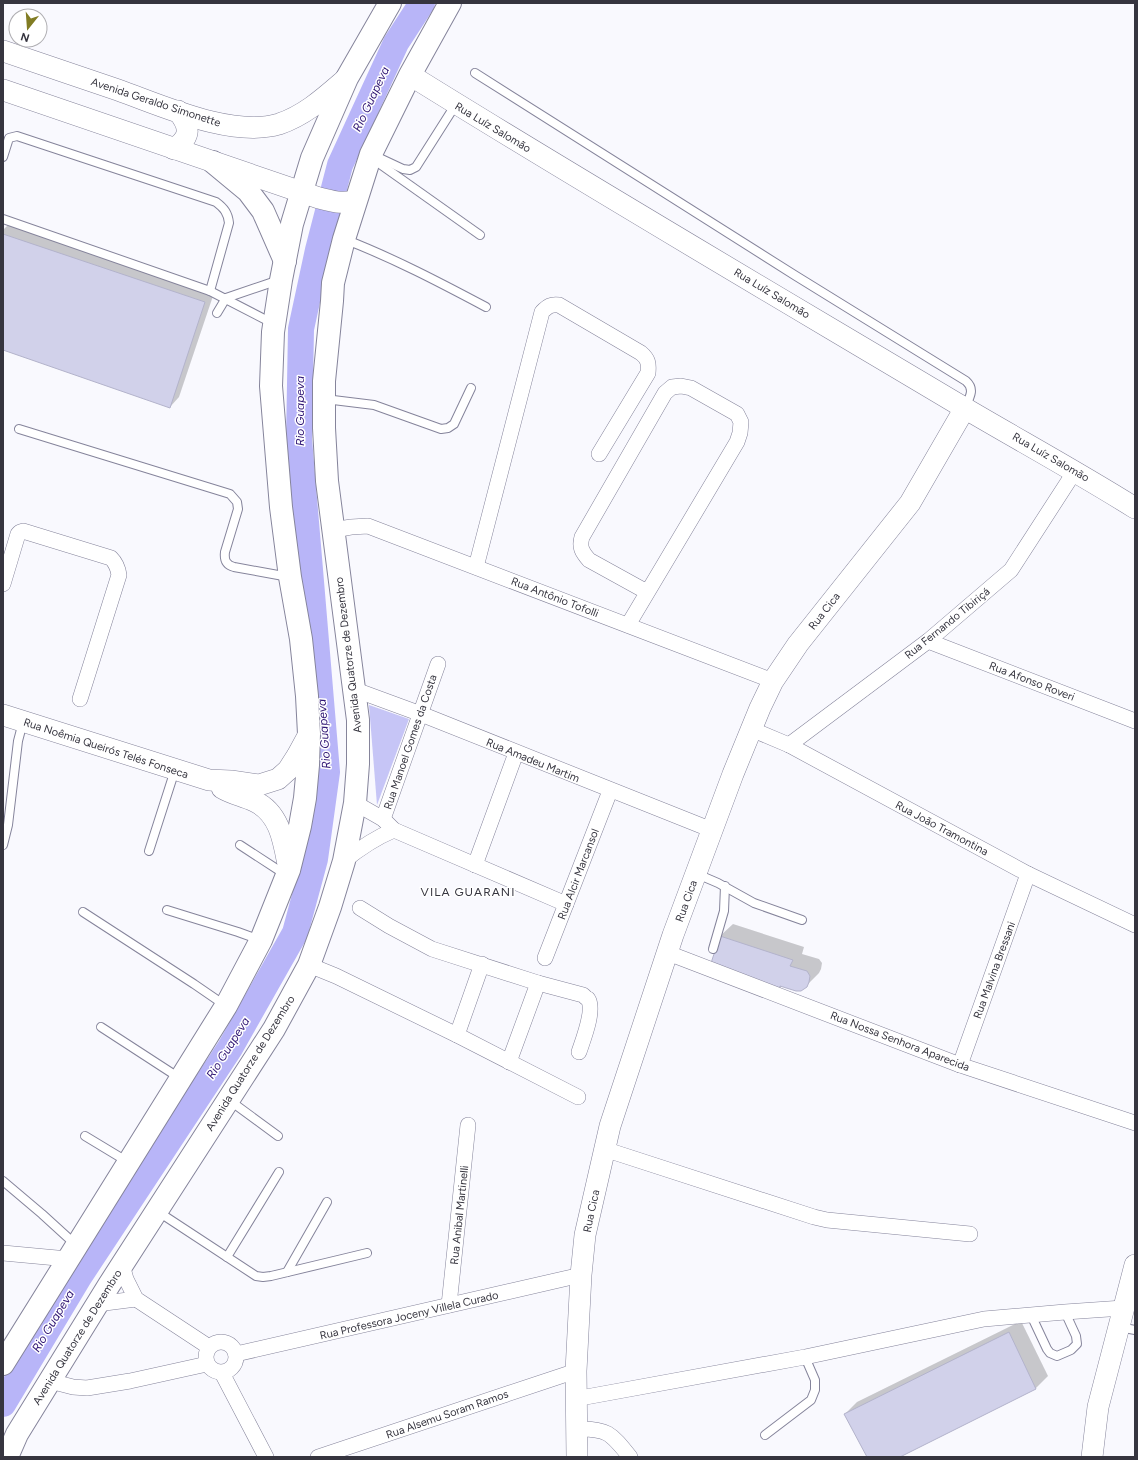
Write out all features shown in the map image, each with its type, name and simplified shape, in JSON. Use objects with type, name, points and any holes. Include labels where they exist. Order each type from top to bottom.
[{"type":"main road","points":[[3,1364],[226,1006],[261,940],[288,873],[300,826],[305,798],[309,734],[307,696],[300,638],[290,577],[282,507],[271,386],[274,324],[292,224],[310,195],[312,158],[347,78],[390,3]]},
{"type":"main road","name":"Avenida Quatorze de Dezembro","points":[[7,1457],[17,1434],[97,1304],[274,1029],[309,964],[330,907],[344,861],[355,803],[358,764],[358,720],[327,481],[324,428],[324,381],[333,283],[344,239],[348,202],[410,75],[450,3]]},
{"type":"main road","points":[[213,162],[248,192],[263,211],[283,270]]},
{"type":"street","name":"Avenida Geraldo Simonette","points":[[3,51],[213,122],[250,128],[278,124],[300,116],[322,100],[347,78]]},
{"type":"street","name":"Rua Luíz Salomão","points":[[410,75],[456,104],[965,408],[1075,471],[1135,508]]},
{"type":"street","points":[[3,90],[310,195],[348,202]]},
{"type":"street","points":[[174,149],[183,142],[187,134],[187,123],[178,111]]},
{"type":"street","points":[[476,567],[542,312],[547,306],[552,304],[559,305],[647,358],[649,365],[648,372],[599,454]]},
{"type":"street","points":[[628,625],[737,442],[740,432],[741,422],[737,414],[691,388],[681,386],[672,387],[665,393],[582,537],[580,546],[583,554],[589,560],[647,592]]},
{"type":"street","name":"Rua Cica","points":[[577,1457],[575,1399],[576,1371],[581,1275],[585,1234],[610,1126],[668,953],[712,830],[751,729],[773,681],[821,614],[910,503],[965,408]]},
{"type":"street","name":"Rua Fernando Tibiriçá","points":[[788,746],[928,640],[1011,570],[1075,471]]},
{"type":"street","name":"Rua Antônio Tofolli","points":[[334,530],[368,526],[773,681]]},
{"type":"street","points":[[3,584],[18,534],[23,531],[111,558],[116,563],[119,575],[80,699]]},
{"type":"street","name":"Rua Afonso Roveri","points":[[928,640],[1135,721]]},
{"type":"street","name":"Rua Manoel Gomes da Costa","points":[[383,819],[438,664]]},
{"type":"street","name":"Rua Amadeu Martim","points":[[353,690],[421,714],[610,791],[712,830]]},
{"type":"street","name":"Rua Noêmia Queirós Telés Fonseca","points":[[3,715],[209,780],[228,791],[255,801],[270,813],[280,828],[288,873]]},
{"type":"street","name":"Rua João Tramontina","points":[[751,729],[788,746],[1028,874],[1135,925]]},
{"type":"street","name":"Rua Noêmia Queirós Telés Fonseca","points":[[209,780],[231,781],[259,786],[278,779],[291,765],[309,734]]},
{"type":"street","points":[[475,865],[516,753]]},
{"type":"street","name":"Rua Alcir Marcansol","points":[[545,958],[610,791]]},
{"type":"street","points":[[355,803],[383,819],[394,830],[566,904]]},
{"type":"street","points":[[344,861],[380,835],[394,830]]},
{"type":"street","name":"Rua Malvina Bressani","points":[[960,1065],[1028,874]]},
{"type":"street","points":[[360,908],[401,933],[432,949],[538,983],[583,995],[588,999],[590,1004],[590,1015],[579,1052]]},
{"type":"street","name":"Rua Nossa Senhora Aparecida","points":[[668,953],[960,1065],[1135,1123]]},
{"type":"street","points":[[309,964],[456,1035],[578,1097]]},
{"type":"street","points":[[456,1035],[482,964]]},
{"type":"street","points":[[509,1062],[538,983]]},
{"type":"street","name":"Rua Anibal Martinelli","points":[[449,1305],[468,1124]]},
{"type":"street","points":[[604,1149],[814,1217],[835,1221],[970,1234]]},
{"type":"street","points":[[3,1253],[72,1253]]},
{"type":"street","points":[[122,1265],[126,1279],[136,1299],[209,1347]]},
{"type":"street","points":[[1092,1457],[1098,1407],[1125,1322],[1135,1265]]},
{"type":"street","name":"Rua Professora Joceny Villela Curado","points":[[236,1354],[581,1275]]},
{"type":"street","points":[[97,1304],[136,1299]]},
{"type":"street","points":[[575,1399],[805,1357],[984,1319],[1065,1312],[1125,1322]]},
{"type":"street","points":[[225,1342],[230,1344],[236,1354],[236,1362],[234,1366],[227,1372],[216,1372],[207,1364],[206,1358],[209,1347],[213,1344],[225,1342]]},
{"type":"street","points":[[50,1381],[73,1387],[87,1388],[130,1381],[207,1364]]},
{"type":"street","name":"Rua Alsemu Soram Ramos","points":[[318,1457],[576,1371]]},
{"type":"street","points":[[222,1373],[266,1457]]},
{"type":"street","points":[[576,1429],[593,1428],[603,1430],[611,1436],[630,1457]]},
{"type":"lane","points":[[475,74],[802,280],[966,380],[970,384],[971,393],[965,408]]},
{"type":"lane","points":[[370,155],[403,169],[410,170],[416,167],[456,104]]},
{"type":"lane","points":[[3,157],[9,138],[17,136],[216,202],[224,208],[229,216],[229,223],[210,291]]},
{"type":"lane","points":[[370,155],[480,235]]},
{"type":"lane","points":[[3,219],[210,291],[274,324]]},
{"type":"lane","points":[[344,239],[373,250],[486,307]]},
{"type":"lane","points":[[216,313],[226,298],[283,270]]},
{"type":"lane","points":[[324,398],[374,404],[440,429],[448,428],[454,424],[470,388]]},
{"type":"lane","points":[[19,429],[230,494],[237,502],[238,509],[225,552],[224,558],[228,564],[234,567],[290,577]]},
{"type":"lane","points":[[3,845],[12,804],[18,741],[23,721]]},
{"type":"lane","points":[[149,850],[175,770]]},
{"type":"lane","points":[[240,845],[288,873]]},
{"type":"lane","points":[[696,874],[724,886],[754,903],[802,920]]},
{"type":"lane","points":[[713,949],[724,911],[724,886]]},
{"type":"lane","points":[[167,910],[261,940]]},
{"type":"lane","points":[[83,912],[226,1006]]},
{"type":"lane","points":[[101,1027],[181,1079]]},
{"type":"lane","points":[[228,1099],[278,1136]]},
{"type":"lane","points":[[85,1136],[129,1162]]},
{"type":"lane","points":[[227,1257],[278,1172]]},
{"type":"lane","points":[[3,1181],[42,1214],[72,1253]]},
{"type":"lane","points":[[287,1272],[327,1202]]},
{"type":"lane","points":[[157,1211],[256,1276],[263,1277],[367,1253]]},
{"type":"lane","points":[[1031,1315],[1047,1349],[1050,1353],[1058,1356],[1071,1350],[1076,1344],[1076,1336],[1065,1312]]},
{"type":"lane","points":[[765,1435],[811,1400],[815,1390],[815,1380],[805,1357]]},
{"type":"shaded area","points":[[369,705],[409,719],[377,805]]},
{"type":"building","points":[[3,234],[205,302],[170,408],[3,350]]},
{"type":"building","points":[[720,936],[793,960],[790,966],[807,971],[810,976],[807,987],[801,991],[796,991],[780,986],[779,990],[710,966]]},
{"type":"building","points":[[1009,1332],[1036,1389],[900,1457],[867,1457],[844,1414]]},
{"type":"waterway","name":"Rio Guapeva","points":[[3,1404],[79,1277],[230,1048],[295,933],[315,859],[327,772],[299,439],[301,329],[318,250],[340,165],[396,43],[422,3]]},
{"type":"district","name":"VILA GUARANI","points":[[468,892]]}]
